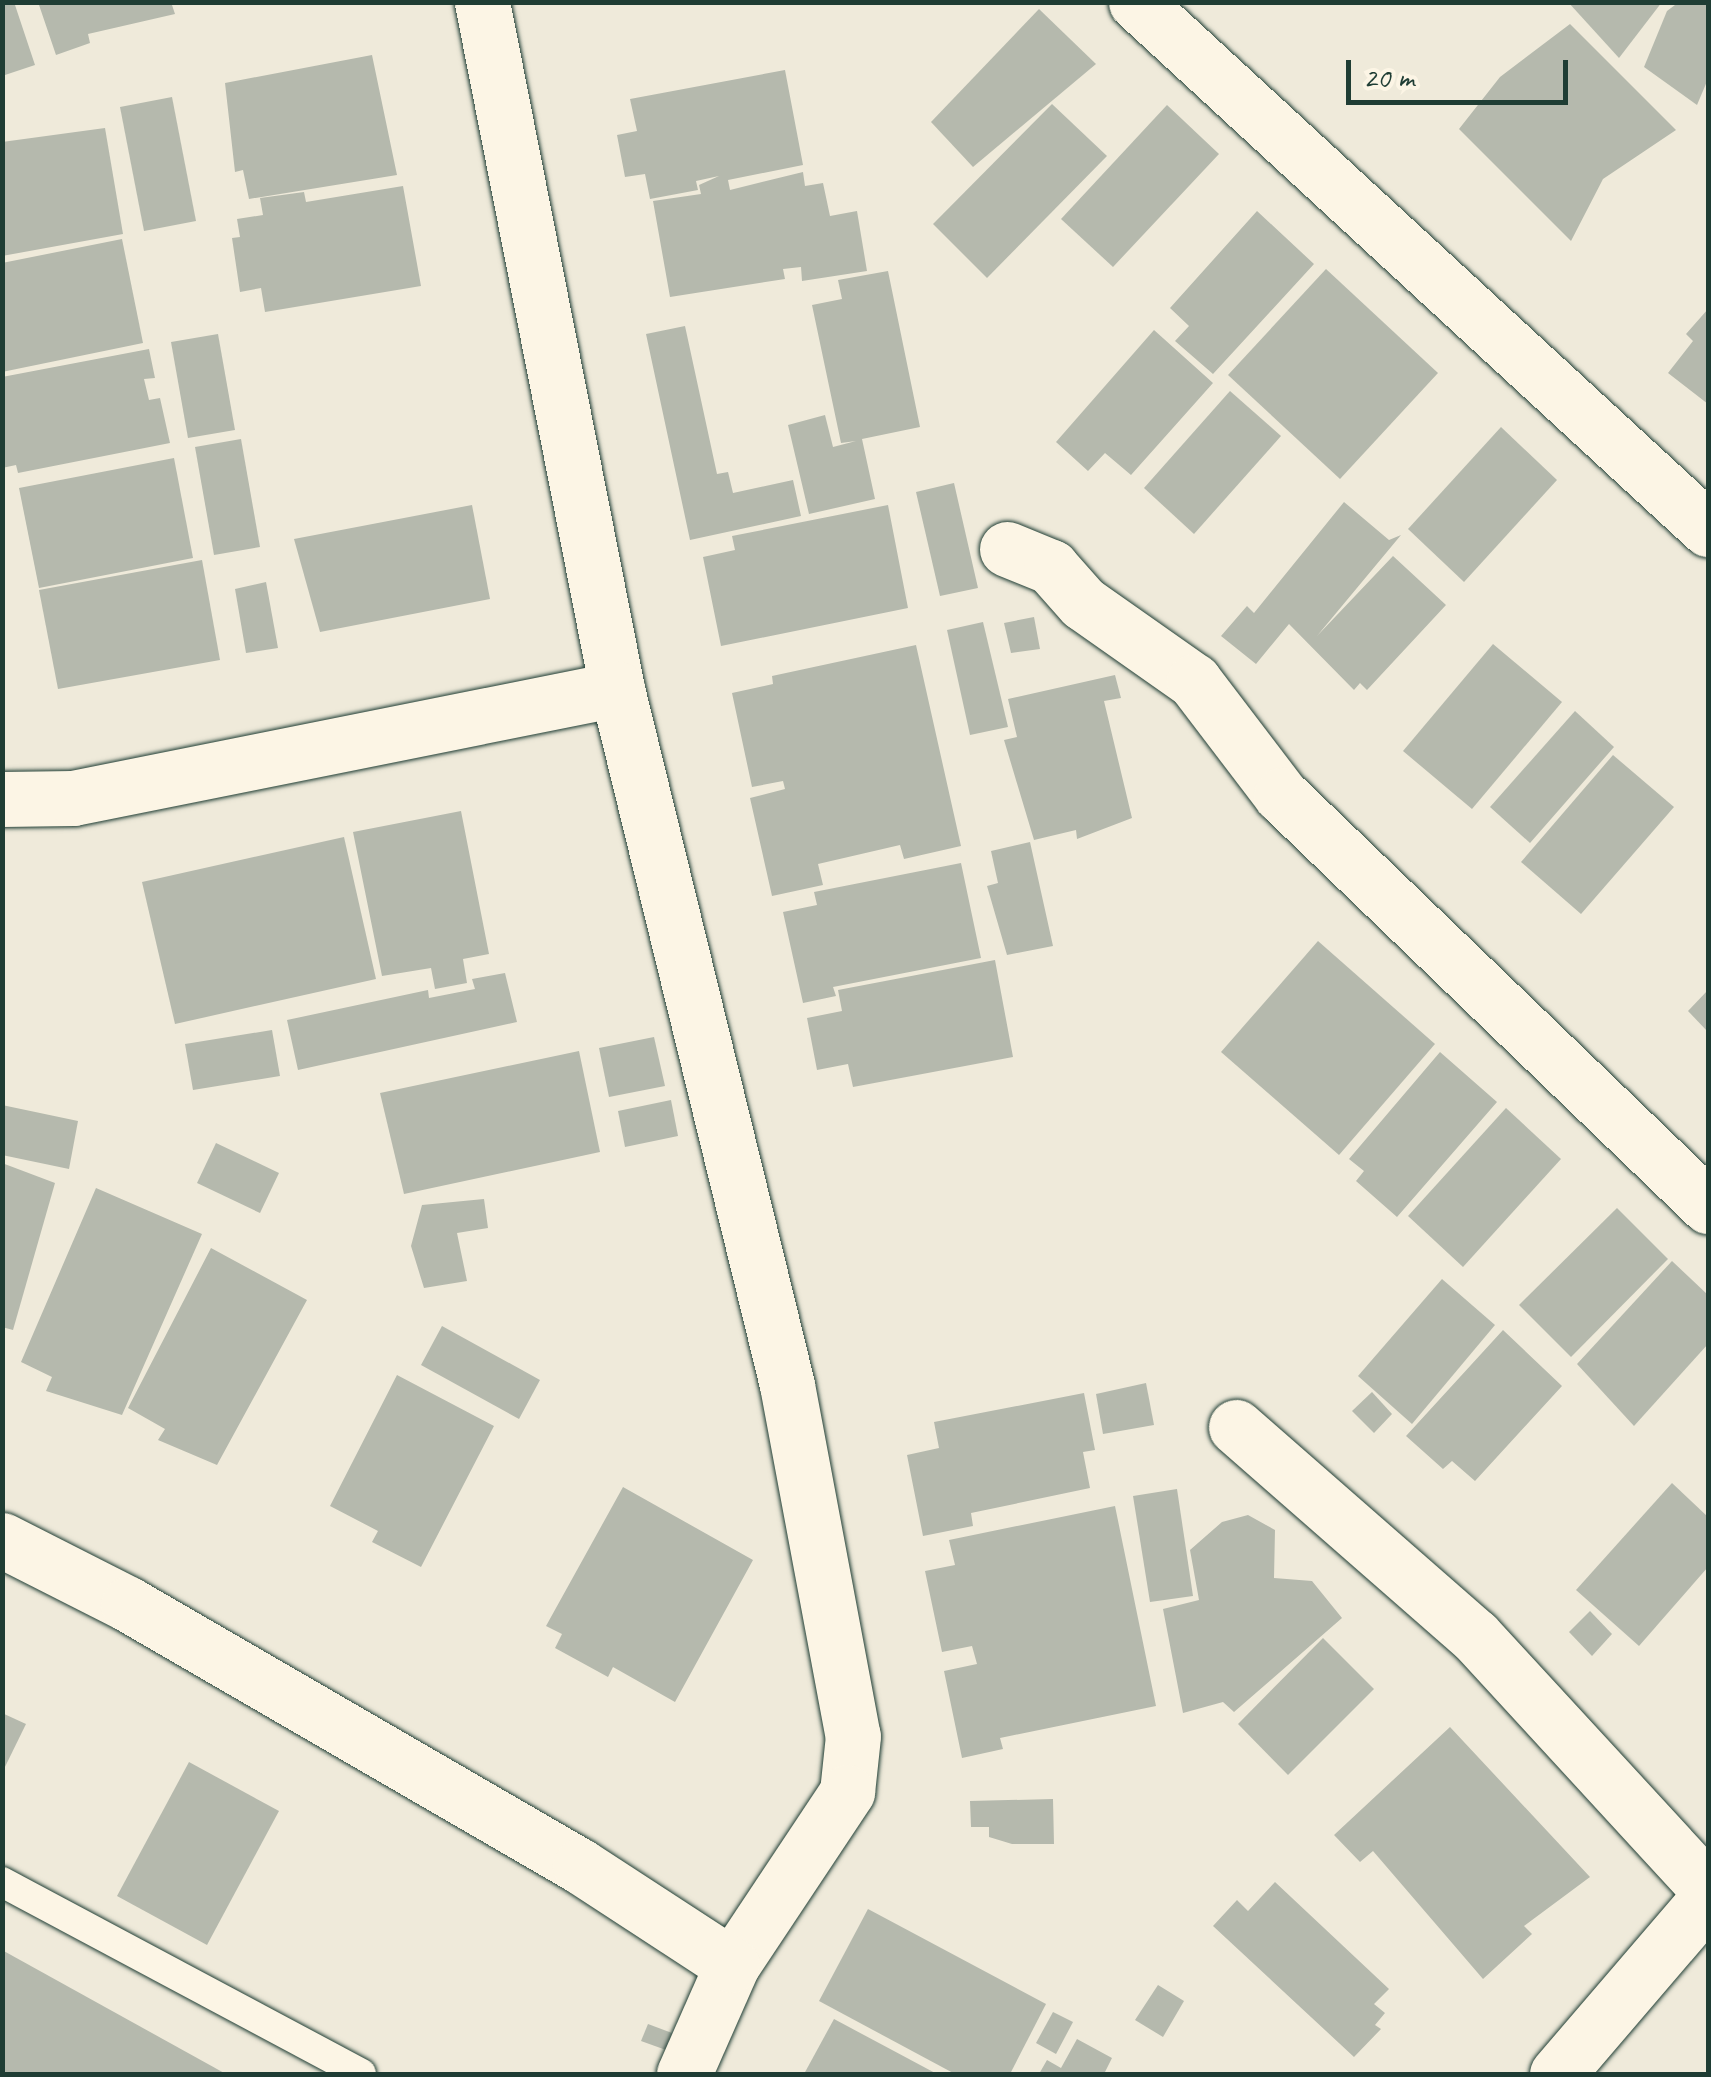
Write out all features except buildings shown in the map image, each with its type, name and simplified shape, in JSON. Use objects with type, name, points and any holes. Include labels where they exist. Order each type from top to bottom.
[{"type":"street","points":[[482,2],[616,689],[787,1386],[853,1736],[838,1808],[732,1965],[684,2074]]},
{"type":"street","points":[[1136,2],[1708,529]]},
{"type":"street","points":[[1007,548],[1051,567],[1083,603],[1194,681],[1280,795],[1708,1206]]},
{"type":"street","points":[[2,799],[73,798],[616,689]]},
{"type":"street","points":[[1236,1427],[1475,1636],[1708,1889]]},
{"type":"street","points":[[2,1540],[128,1604],[580,1866],[732,1965]]},
{"type":"street","points":[[1557,2074],[1708,1898]]},
{"type":"lane","points":[[2,1882],[361,2074]]}]
